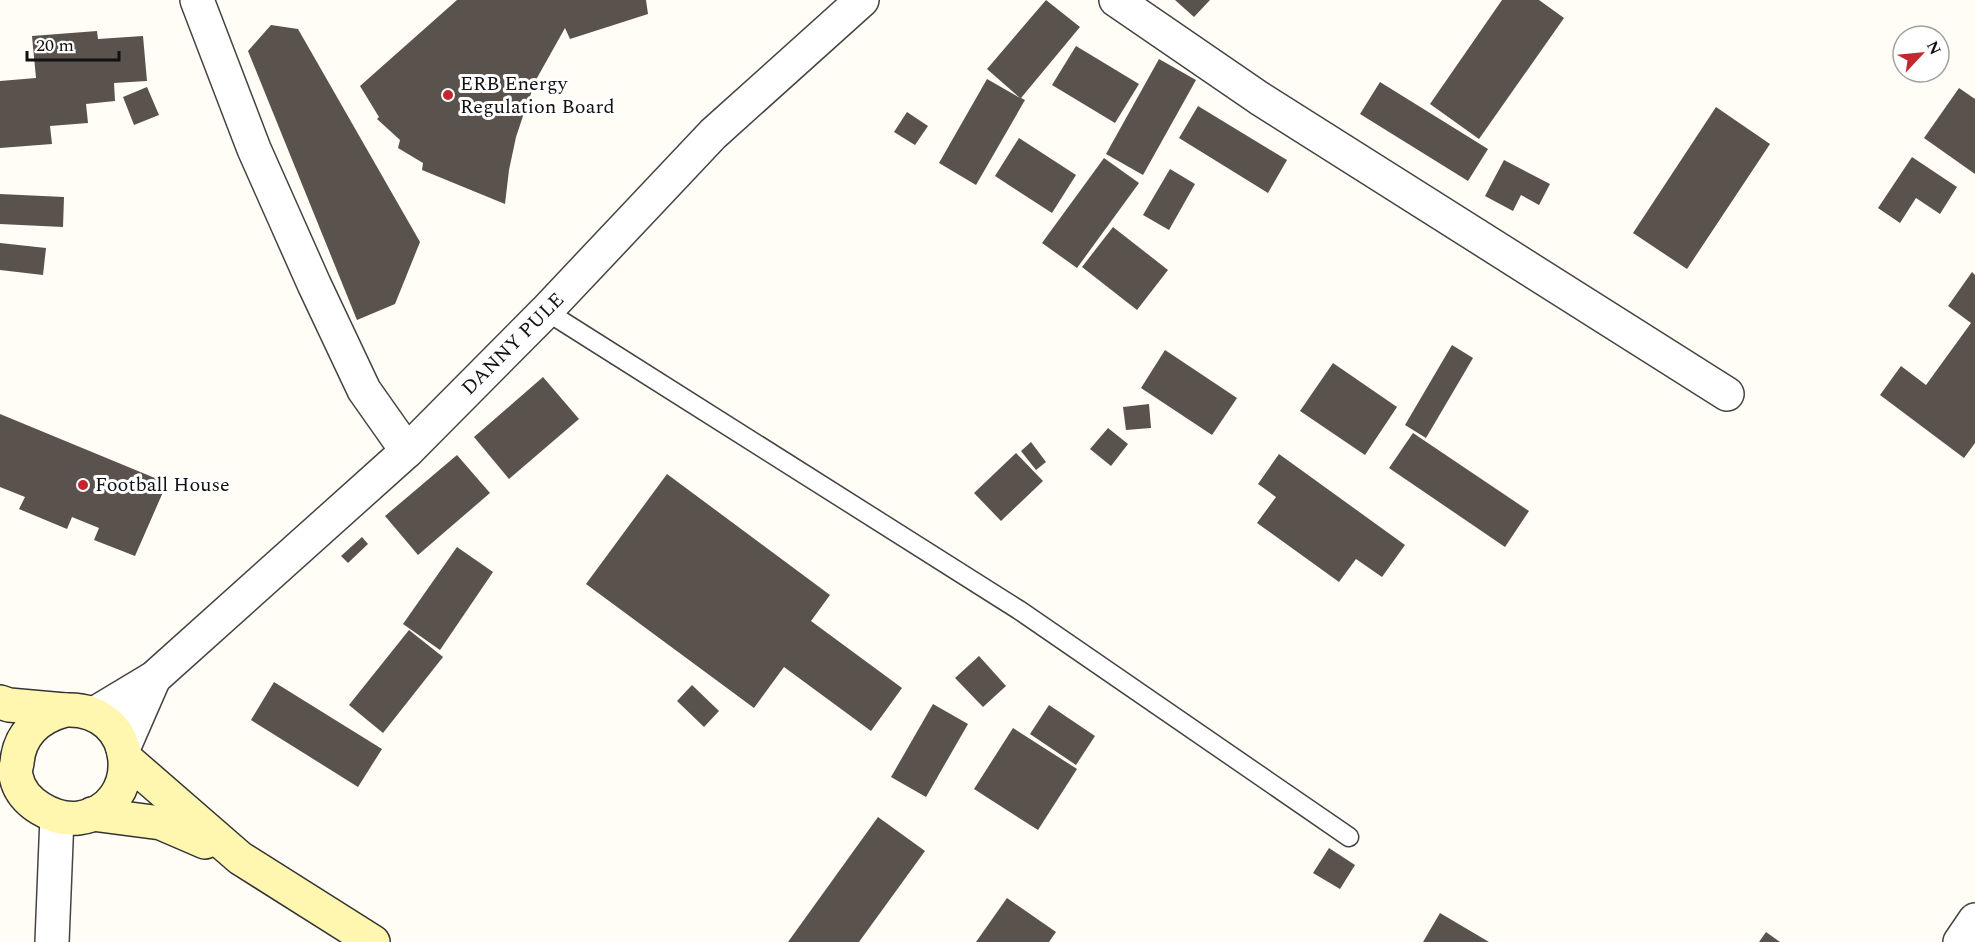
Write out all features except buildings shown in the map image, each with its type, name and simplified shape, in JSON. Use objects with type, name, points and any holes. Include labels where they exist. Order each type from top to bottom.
[{"type":"main road","points":[[0,702],[9,705],[80,712],[113,728],[120,738],[125,774],[121,788],[104,807],[92,814]]},
{"type":"main road","points":[[80,712],[41,720],[30,729],[18,751],[8,770],[32,802],[57,817],[69,818],[92,814],[160,823],[240,858],[373,942]]},
{"type":"main road","points":[[124,754],[240,858]]},
{"type":"street","points":[[197,0],[255,149],[314,284],[364,390],[407,451]]},
{"type":"street","name":"DANNY PULE","points":[[80,712],[154,678],[407,451],[546,311],[713,134],[862,0]]},
{"type":"street","points":[[1116,0],[1259,98],[1726,394]]},
{"type":"street","name":"DANNY PULE","points":[[124,754],[154,678]]},
{"type":"street","points":[[52,942],[57,817]]},
{"type":"street","points":[[1960,942],[1975,920]]},
{"type":"lane","points":[[546,311],[1019,610],[1349,837]]},
{"type":"place","name":"ERB Energy Regulation Board","points":[[448,95]]},
{"type":"place","name":"Football House","points":[[83,485]]}]
